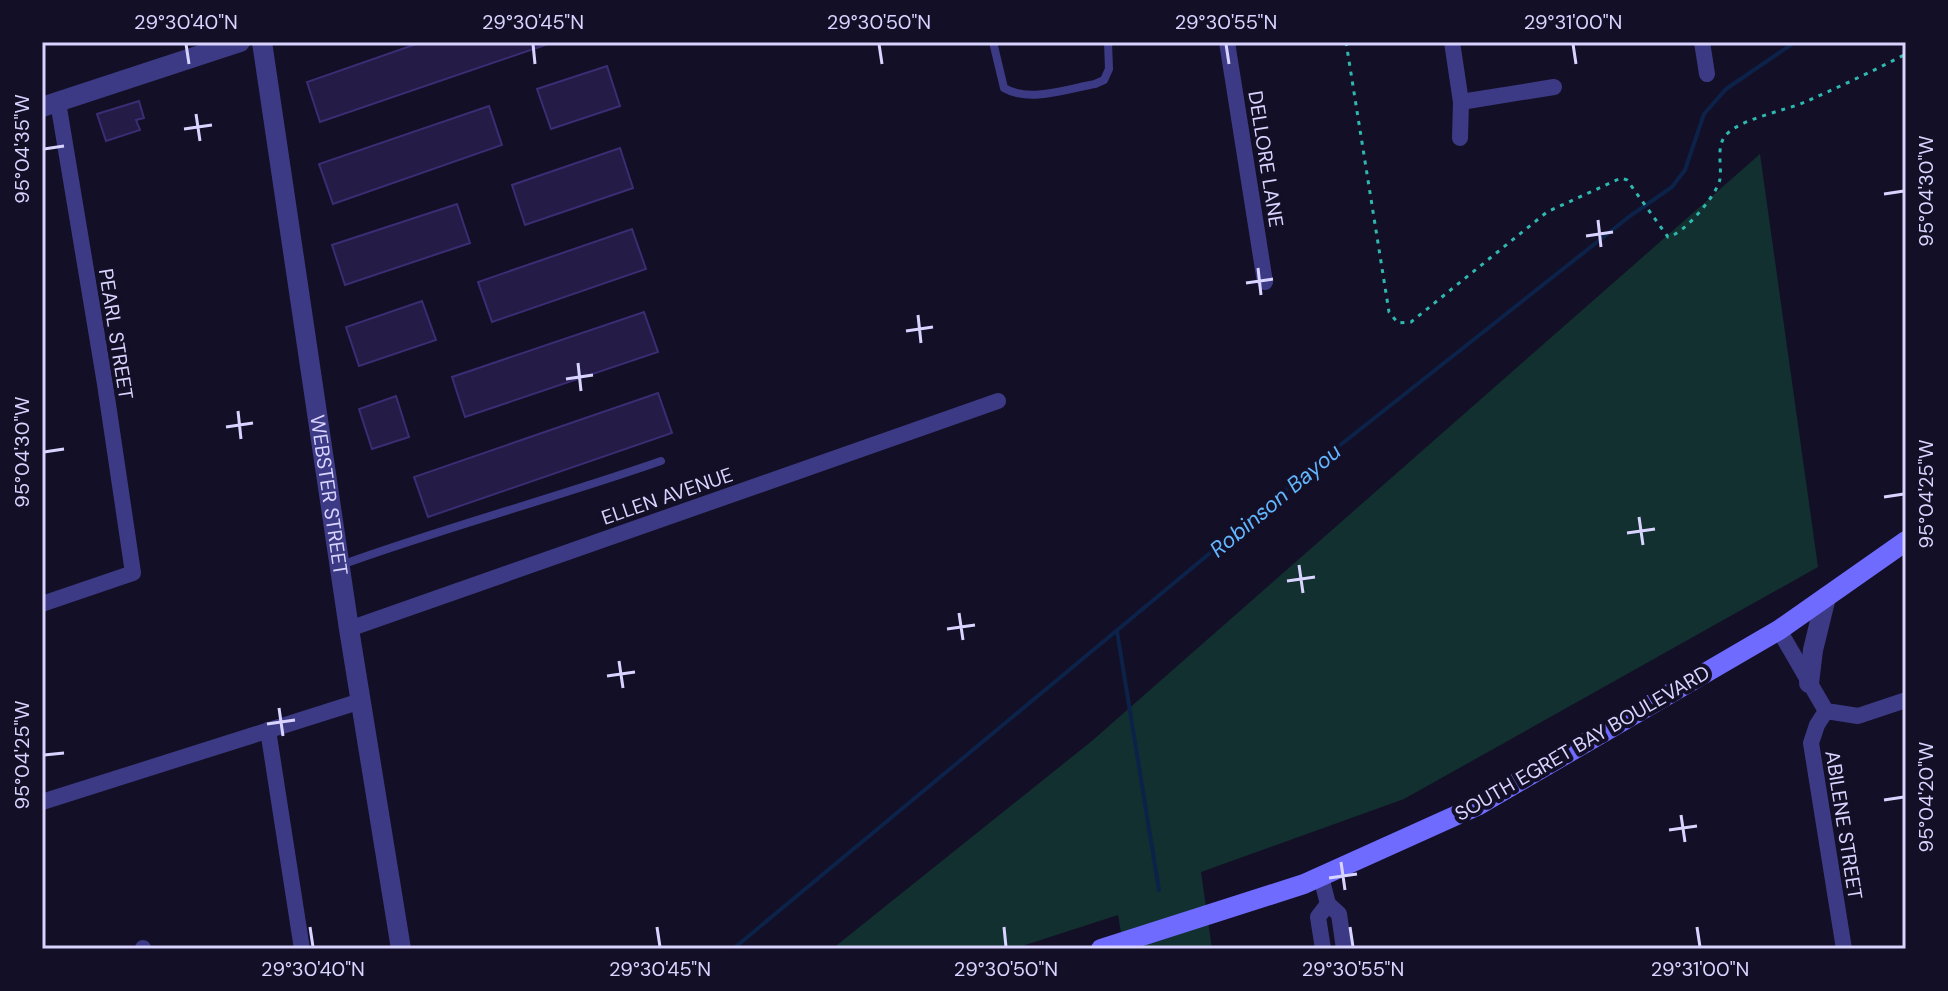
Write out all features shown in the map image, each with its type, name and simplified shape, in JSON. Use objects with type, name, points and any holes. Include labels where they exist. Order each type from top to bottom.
[{"type":"main road","name":"SOUTH EGRET BAY BOULEVARD","points":[[1101,949],[1321,877],[1477,806],[1779,630],[1906,541]]},
{"type":"street","points":[[50,105],[240,42]]},
{"type":"street","name":"WEBSTER STREET","points":[[262,42],[349,629],[401,949]]},
{"type":"street","name":"DELLORE LANE","points":[[1227,42],[1265,282]]},
{"type":"street","points":[[1452,42],[1461,102],[1460,138]]},
{"type":"street","points":[[1702,42],[1707,74]]},
{"type":"street","points":[[1461,102],[1554,87]]},
{"type":"street","name":"PEARL STREET","points":[[42,604],[133,573],[105,384],[50,105]]},
{"type":"street","name":"ELLEN AVENUE","points":[[349,629],[998,401]]},
{"type":"street","points":[[1809,683],[1813,650],[1826,597]]},
{"type":"street","points":[[1779,630],[1826,711],[1858,716],[1906,700]]},
{"type":"street","points":[[42,802],[361,701]]},
{"type":"street","name":"ABILENE STREET","points":[[1826,711],[1811,743],[1844,949]]},
{"type":"street","points":[[268,730],[302,949]]},
{"type":"street","points":[[1321,877],[1328,904],[1339,914],[1344,949]]},
{"type":"street","points":[[1323,949],[1318,917],[1328,904]]},
{"type":"lane","points":[[993,42],[1004,88],[1026,96],[1104,80],[1109,69],[1108,42]]},
{"type":"lane","points":[[340,565],[661,461]]},
{"type":"path","points":[[1346,42],[1389,312],[1398,323],[1411,322],[1547,212],[1621,178],[1629,182],[1668,237],[1678,235],[1707,203],[1720,181],[1720,150],[1725,137],[1741,125],[1801,104],[1906,54]]},
{"type":"green space","points":[[1760,154],[1818,567],[1404,799],[1201,872],[1212,949],[1124,949],[1118,915],[1013,949],[832,949],[1093,740]]},
{"type":"building","points":[[422,42],[548,44],[320,122],[307,82]]},
{"type":"building","points":[[607,66],[620,106],[551,129],[537,89]]},
{"type":"building","points":[[139,101],[144,118],[136,120],[140,130],[106,141],[97,114]]},
{"type":"building","points":[[489,106],[502,145],[333,204],[319,164]]},
{"type":"building","points":[[620,148],[633,188],[525,225],[512,185]]},
{"type":"building","points":[[457,204],[470,243],[345,285],[332,245]]},
{"type":"building","points":[[632,229],[646,269],[492,322],[478,282]]},
{"type":"building","points":[[422,301],[436,340],[359,366],[346,327]]},
{"type":"building","points":[[644,312],[658,352],[465,417],[452,377]]},
{"type":"building","points":[[658,393],[672,433],[428,517],[414,477]]},
{"type":"building","points":[[396,396],[409,437],[372,449],[359,409]]},
{"type":"waterway","name":"Robinson Bayou","points":[[733,949],[1339,446],[1630,216],[1672,187],[1685,170],[1704,114],[1726,89],[1795,42]]},
{"type":"waterway","points":[[1117,631],[1159,890]]}]
